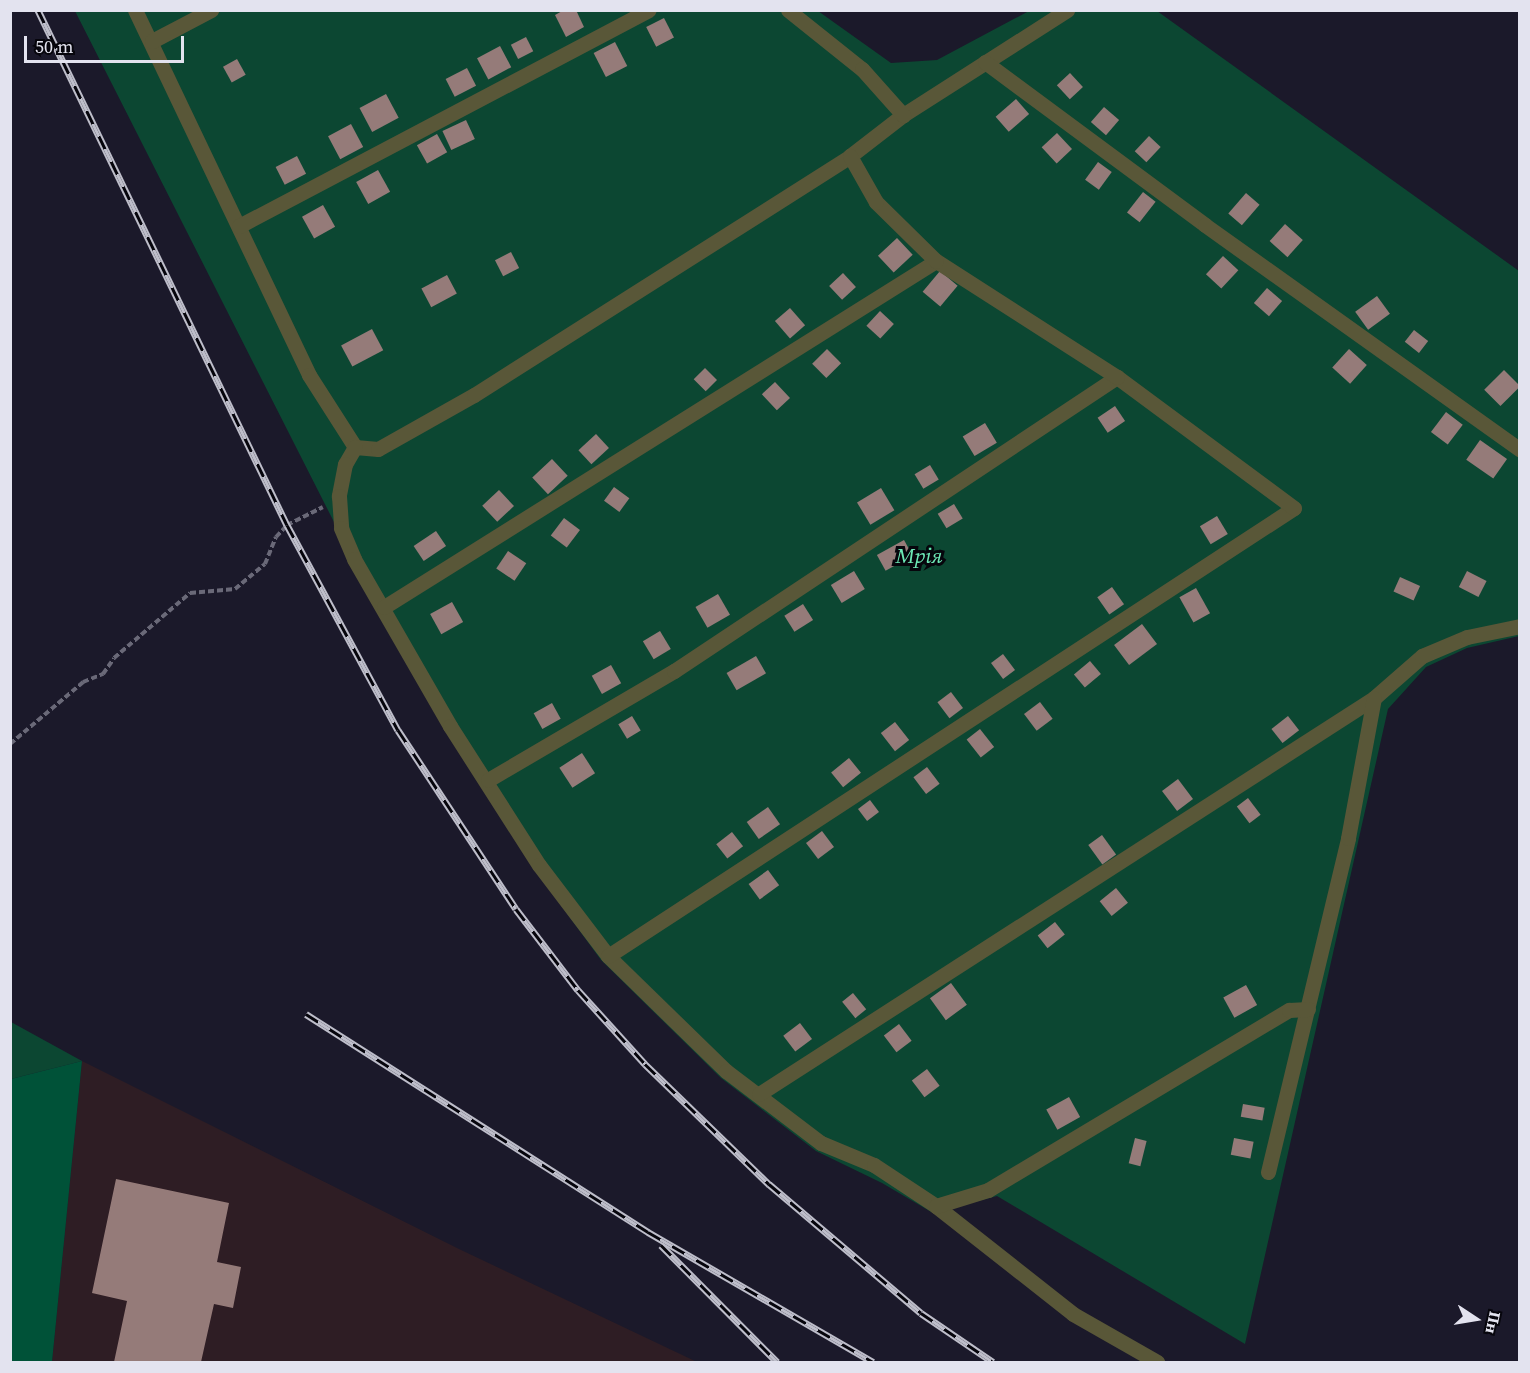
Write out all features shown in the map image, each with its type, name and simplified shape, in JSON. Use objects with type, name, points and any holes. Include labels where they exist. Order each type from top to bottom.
[{"type":"street","points":[[135,10],[152,41],[309,375],[355,447]]},
{"type":"street","points":[[152,41],[211,10]]},
{"type":"street","points":[[239,226],[649,10]]},
{"type":"street","points":[[788,10],[862,69],[903,115]]},
{"type":"street","points":[[355,447],[378,449],[436,419],[850,156],[903,115],[1067,10]]},
{"type":"street","points":[[985,62],[1224,239],[1520,450]]},
{"type":"street","points":[[608,956],[1294,508],[1117,378],[936,261],[876,202],[850,156]]},
{"type":"street","points":[[384,607],[936,261]]},
{"type":"street","points":[[488,780],[674,671],[1117,378]]},
{"type":"street","points":[[355,447],[345,464],[339,496],[341,528],[354,559],[384,607],[450,726],[488,780],[539,865],[608,956],[726,1071],[821,1143],[874,1165],[936,1206],[1072,1314],[1157,1362]]},
{"type":"street","points":[[759,1094],[1374,698],[1422,656],[1443,645],[1520,626]]},
{"type":"street","points":[[1268,1172],[1348,838],[1374,698]]},
{"type":"street","points":[[936,1206],[988,1190],[1289,1010],[1308,1009]]},
{"type":"path","points":[[10,744],[83,682],[103,674],[114,658],[190,593],[235,590],[265,564],[276,537],[287,525],[312,515],[339,496]]},
{"type":"shaded area","points":[[82,1061],[459,1249],[697,1362],[52,1362]]},
{"type":"green space","name":"Мрія","points":[[75,11],[818,11],[891,63],[937,60],[1029,11],[1157,11],[1519,271],[1519,636],[1467,648],[1426,667],[1388,709],[1245,1344],[997,1196],[933,1213],[882,1183],[816,1151],[721,1078],[601,960],[533,867],[335,524]]},
{"type":"green space","points":[[11,1022],[82,1061],[11,1079]]},
{"type":"green space","points":[[82,1061],[52,1362],[11,1362],[11,1079]]},
{"type":"building","points":[[564,10],[576,10],[584,27],[566,37],[555,15]]},
{"type":"building","points":[[664,18],[674,38],[656,47],[646,27]]},
{"type":"building","points":[[526,37],[533,51],[518,59],[511,45]]},
{"type":"building","points":[[615,42],[627,66],[606,77],[594,53]]},
{"type":"building","points":[[500,46],[511,67],[488,79],[477,58]]},
{"type":"building","points":[[237,59],[246,75],[232,83],[223,67]]},
{"type":"building","points":[[467,68],[476,86],[455,97],[446,79]]},
{"type":"building","points":[[1070,73],[1083,87],[1070,99],[1057,85]]},
{"type":"building","points":[[386,94],[399,118],[372,132],[360,108]]},
{"type":"building","points":[[1016,99],[1029,114],[1009,132],[996,117]]},
{"type":"building","points":[[1104,107],[1119,120],[1106,135],[1091,122]]},
{"type":"building","points":[[466,120],[475,139],[451,150],[442,131]]},
{"type":"building","points":[[351,124],[363,147],[340,159],[328,136]]},
{"type":"building","points":[[1057,133],[1072,149],[1057,163],[1042,147]]},
{"type":"building","points":[[437,134],[447,152],[427,164],[417,145]]},
{"type":"building","points":[[1149,136],[1161,147],[1146,162],[1135,151]]},
{"type":"building","points":[[297,156],[306,174],[285,185],[276,167]]},
{"type":"building","points":[[1098,162],[1112,172],[1099,190],[1085,180]]},
{"type":"building","points":[[378,170],[390,192],[368,204],[356,182]]},
{"type":"building","points":[[1143,192],[1156,202],[1140,222],[1127,212]]},
{"type":"building","points":[[1246,193],[1260,205],[1242,225],[1228,213]]},
{"type":"building","points":[[323,205],[335,227],[314,239],[302,217]]},
{"type":"building","points":[[1285,224],[1303,240],[1287,257],[1270,241]]},
{"type":"building","points":[[897,238],[913,255],[894,273],[878,256]]},
{"type":"building","points":[[511,252],[519,268],[503,276],[495,260]]},
{"type":"building","points":[[1223,256],[1238,270],[1221,289],[1206,274]]},
{"type":"building","points":[[940,271],[958,286],[940,306],[923,292]]},
{"type":"building","points":[[843,273],[856,287],[842,300],[829,286]]},
{"type":"building","points":[[447,275],[457,294],[431,307],[421,289]]},
{"type":"building","points":[[1267,288],[1282,301],[1269,316],[1254,303]]},
{"type":"building","points":[[1377,296],[1390,314],[1368,330],[1355,312]]},
{"type":"building","points":[[790,308],[805,325],[790,338],[775,321]]},
{"type":"building","points":[[880,311],[894,324],[880,339],[866,326]]},
{"type":"building","points":[[372,329],[383,350],[352,367],[341,345]]},
{"type":"building","points":[[1414,330],[1428,341],[1419,353],[1405,342]]},
{"type":"building","points":[[827,349],[841,363],[826,378],[812,364]]},
{"type":"building","points":[[1349,349],[1367,365],[1350,384],[1332,368]]},
{"type":"building","points":[[705,368],[717,380],[706,391],[694,379]]},
{"type":"building","points":[[1504,370],[1520,387],[1500,406],[1484,390]]},
{"type":"building","points":[[775,382],[790,398],[777,410],[762,394]]},
{"type":"building","points":[[1115,406],[1125,421],[1108,433],[1098,418]]},
{"type":"building","points":[[1446,412],[1463,425],[1448,445],[1431,432]]},
{"type":"building","points":[[985,423],[997,443],[975,456],[963,436]]},
{"type":"building","points":[[596,434],[609,448],[591,464],[578,450]]},
{"type":"building","points":[[1480,440],[1507,459],[1493,479],[1466,460]]},
{"type":"building","points":[[552,459],[568,476],[548,494],[532,477]]},
{"type":"building","points":[[930,465],[939,480],[923,489],[915,474]]},
{"type":"building","points":[[614,487],[629,498],[619,512],[604,501]]},
{"type":"building","points":[[881,488],[894,510],[870,525],[857,502]]},
{"type":"building","points":[[499,490],[514,506],[497,522],[482,506]]},
{"type":"building","points":[[954,504],[963,519],[946,528],[938,514]]},
{"type":"building","points":[[1217,516],[1228,534],[1211,544],[1200,526]]},
{"type":"building","points":[[564,518],[580,530],[567,548],[551,536]]},
{"type":"building","points":[[436,531],[446,546],[424,561],[414,546]]},
{"type":"building","points":[[904,540],[913,556],[886,571],[877,555]]},
{"type":"building","points":[[508,551],[526,563],[514,581],[496,568]]},
{"type":"building","points":[[854,571],[865,589],[842,603],[831,585]]},
{"type":"building","points":[[1467,571],[1487,581],[1478,597],[1459,587]]},
{"type":"building","points":[[1400,577],[1420,586],[1414,601],[1393,592]]},
{"type":"building","points":[[1112,587],[1124,604],[1109,615],[1097,597]]},
{"type":"building","points":[[1196,588],[1210,613],[1193,623],[1179,597]]},
{"type":"building","points":[[718,594],[730,615],[707,628],[695,607]]},
{"type":"building","points":[[452,602],[463,622],[441,634],[430,614]]},
{"type":"building","points":[[803,604],[813,620],[794,632],[784,616]]},
{"type":"building","points":[[1142,624],[1157,644],[1129,665],[1114,645]]},
{"type":"building","points":[[660,631],[671,649],[654,659],[643,641]]},
{"type":"building","points":[[1003,654],[1015,670],[1003,679],[991,663]]},
{"type":"building","points":[[756,656],[766,673],[737,690],[727,673]]},
{"type":"building","points":[[1090,661],[1101,674],[1085,688],[1074,674]]},
{"type":"building","points":[[611,665],[621,683],[602,694],[592,676]]},
{"type":"building","points":[[951,692],[963,708],[949,718],[937,702]]},
{"type":"building","points":[[1040,702],[1053,719],[1037,731],[1024,714]]},
{"type":"building","points":[[552,703],[561,719],[542,729],[534,713]]},
{"type":"building","points":[[632,716],[641,731],[627,739],[618,724]]},
{"type":"building","points":[[1288,716],[1299,730],[1283,743],[1271,729]]},
{"type":"building","points":[[895,722],[909,740],[895,751],[881,733]]},
{"type":"building","points":[[980,729],[994,747],[981,758],[967,739]]},
{"type":"building","points":[[582,753],[595,773],[572,788],[559,768]]},
{"type":"building","points":[[849,758],[861,773],[843,787],[831,772]]},
{"type":"building","points":[[927,767],[940,784],[926,794],[913,777]]},
{"type":"building","points":[[1178,779],[1193,799],[1177,811],[1162,791]]},
{"type":"building","points":[[1248,798],[1261,815],[1249,823],[1237,806]]},
{"type":"building","points":[[870,800],[879,812],[867,821],[858,809]]},
{"type":"building","points":[[768,807],[780,824],[759,839],[747,822]]},
{"type":"building","points":[[822,831],[834,847],[818,859],[806,843]]},
{"type":"building","points":[[732,832],[743,846],[727,858],[716,844]]},
{"type":"building","points":[[1102,835],[1116,854],[1102,864],[1088,845]]},
{"type":"building","points":[[768,870],[779,885],[760,899],[749,884]]},
{"type":"building","points":[[1116,888],[1128,903],[1112,916],[1100,901]]},
{"type":"building","points":[[1055,922],[1065,935],[1048,948],[1038,936]]},
{"type":"building","points":[[951,983],[967,1005],[946,1020],[930,998]]},
{"type":"building","points":[[1246,985],[1257,1005],[1234,1018],[1223,998]]},
{"type":"building","points":[[853,993],[866,1009],[855,1018],[842,1002]]},
{"type":"building","points":[[800,1023],[812,1039],[795,1052],[783,1036]]},
{"type":"building","points":[[899,1024],[912,1041],[896,1052],[884,1035]]},
{"type":"building","points":[[927,1069],[940,1086],[924,1097],[912,1080]]},
{"type":"building","points":[[1069,1097],[1080,1117],[1057,1130],[1046,1110]]},
{"type":"building","points":[[1243,1104],[1265,1108],[1262,1121],[1241,1117]]},
{"type":"building","points":[[1135,1138],[1147,1141],[1140,1166],[1129,1163]]},
{"type":"building","points":[[1234,1138],[1254,1142],[1250,1159],[1231,1155]]},
{"type":"building","points":[[116,1179],[229,1203],[217,1262],[241,1267],[233,1308],[214,1304],[201,1362],[114,1362],[127,1301],[92,1293]]},
{"type":"railway","points":[[38,10],[287,525],[398,730],[516,909],[578,990],[645,1064],[769,1184],[921,1313],[993,1362]]},
{"type":"railway","points":[[306,1014],[648,1232],[873,1362]]},
{"type":"railway","points":[[661,1245],[777,1362]]}]
